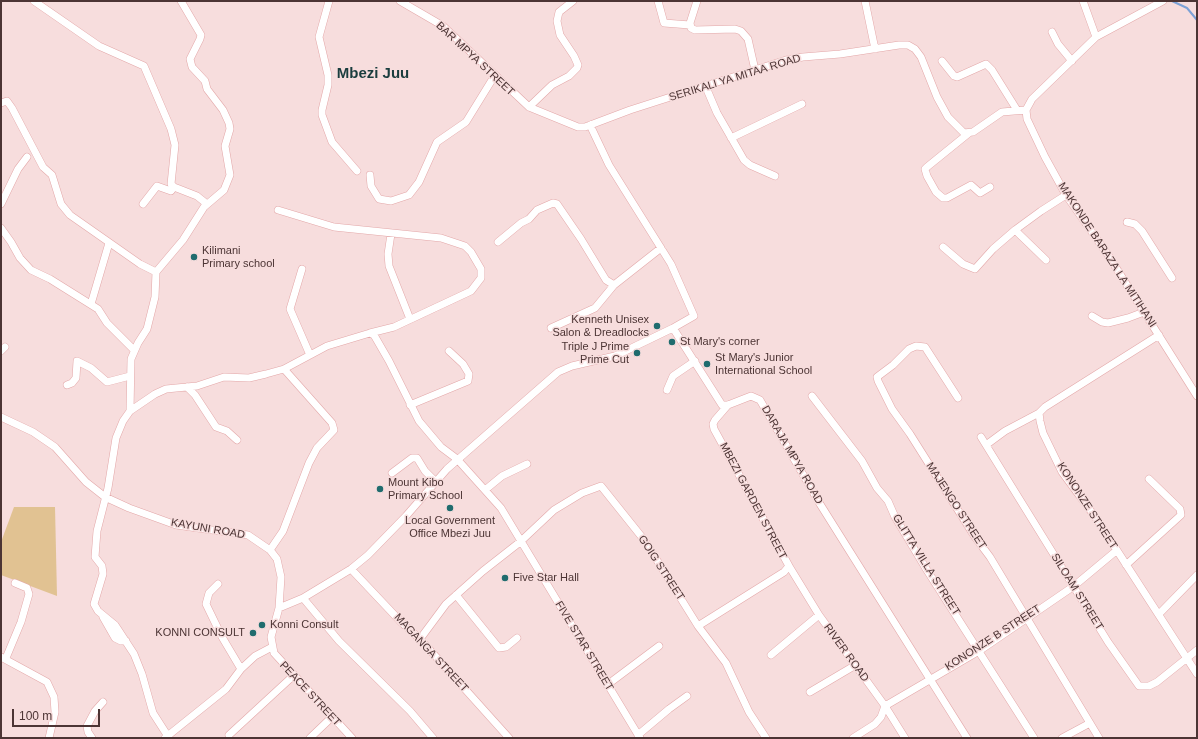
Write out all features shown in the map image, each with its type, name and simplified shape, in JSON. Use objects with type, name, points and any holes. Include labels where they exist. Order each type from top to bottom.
[{"type":"street","points":[[34,1],[99,46],[141,64],[147,70],[176,144],[170,181],[174,187],[197,196],[207,204]]},
{"type":"street","points":[[130,411],[131,359],[134,350],[147,329],[155,297],[156,272],[183,240],[207,204],[224,190],[229,180],[229,165],[225,146],[230,129],[223,110],[207,89],[206,82],[195,71],[190,62],[201,35],[180,1]]},
{"type":"street","points":[[329,1],[319,34],[328,75],[328,86],[322,115],[332,142],[357,171]]},
{"type":"street","name":"BAR MPYA STREET","points":[[400,1],[443,26],[529,107]]},
{"type":"street","points":[[529,107],[552,85],[569,76],[577,68],[578,65],[574,56],[560,35],[557,21],[559,12],[573,1]]},
{"type":"street","points":[[658,1],[664,23],[690,25],[695,30],[734,29],[741,31],[748,39],[755,70]]},
{"type":"street","points":[[690,25],[697,1]]},
{"type":"street","points":[[865,1],[875,49]]},
{"type":"street","points":[[1083,1],[1096,37]]},
{"type":"street","points":[[990,187],[980,193],[971,185],[943,198],[936,192],[927,176],[925,169],[969,133],[1002,112],[1026,110],[1032,99],[1096,37],[1163,1]]},
{"type":"street","points":[[1052,32],[1058,44],[1072,61]]},
{"type":"street","name":"SERIKALI YA MITAA ROAD","points":[[529,107],[578,127],[590,125],[705,85],[797,58],[908,45],[922,56],[936,97],[948,116],[962,131],[969,133]]},
{"type":"street","points":[[942,61],[954,76],[957,77],[986,64],[992,70],[1017,110]]},
{"type":"street","points":[[370,175],[371,186],[380,199],[391,201],[409,195],[419,182],[437,142],[466,122],[495,75]]},
{"type":"street","points":[[705,85],[717,113],[747,163],[775,176]]},
{"type":"street","points":[[1,103],[7,101],[12,108],[43,167],[52,175],[61,204],[70,215],[83,226],[140,264],[156,272]]},
{"type":"street","points":[[731,138],[802,104]]},
{"type":"street","name":"MAKONDE BARAZA LA MITIHANI","points":[[1026,110],[1027,119],[1045,157],[1066,195],[1108,255],[1197,396]]},
{"type":"street","points":[[279,608],[303,598],[350,569],[385,539],[435,481],[457,459],[558,372],[572,366],[615,356],[673,328],[694,316],[671,264],[609,165],[590,125]]},
{"type":"street","points":[[1,204],[18,169],[27,157]]},
{"type":"street","points":[[143,204],[157,186],[171,191],[174,187]]},
{"type":"street","points":[[943,247],[963,264],[974,270],[993,249],[1015,230],[1040,210],[1066,195]]},
{"type":"street","points":[[498,242],[521,223],[529,220],[537,210],[553,203],[557,204],[578,233],[606,280],[614,285]]},
{"type":"street","points":[[272,647],[255,656],[241,669],[226,689],[167,737],[153,713],[138,663],[126,641],[115,625],[98,612],[94,604],[103,574],[102,566],[97,561],[94,553],[97,531],[116,438],[122,421],[130,411],[155,394],[176,387],[196,386],[224,377],[249,378],[284,369],[327,346],[394,327],[471,291],[481,278],[481,269],[474,256],[465,246],[441,238],[334,227],[278,210]]},
{"type":"street","points":[[1127,222],[1135,224],[1142,231],[1172,278]]},
{"type":"street","points":[[1,228],[20,258],[31,270],[50,279],[98,309],[107,323],[134,350]]},
{"type":"street","points":[[1015,230],[1046,260]]},
{"type":"street","points":[[391,234],[388,254],[389,266],[410,319]]},
{"type":"street","points":[[91,304],[109,243]]},
{"type":"street","points":[[551,328],[595,308],[614,285],[661,248]]},
{"type":"street","points":[[302,269],[290,309],[310,355]]},
{"type":"street","points":[[1092,316],[1102,322],[1108,323],[1144,312]]},
{"type":"street","points":[[673,328],[718,400],[722,405],[728,405]]},
{"type":"street","name":"FIVE STAR STREET","points":[[370,334],[377,340],[410,405],[428,433],[441,447],[457,459],[501,508],[520,542],[548,585],[639,737]]},
{"type":"street","points":[[986,445],[1005,431],[1039,413],[1045,407],[1159,335]]},
{"type":"street","name":"MAJENGO STREET","points":[[958,398],[925,347],[916,346],[909,349],[893,365],[877,377],[878,382],[892,409],[910,434],[975,537],[990,557],[1099,738]]},
{"type":"street","points":[[410,405],[468,381],[469,374],[463,364],[449,351]]},
{"type":"street","points":[[67,385],[72,383],[76,378],[77,361],[91,368],[107,382],[130,376]]},
{"type":"street","points":[[667,390],[673,376],[695,361]]},
{"type":"street","points":[[270,550],[283,531],[309,463],[317,448],[334,430],[334,426],[328,418],[284,369]]},
{"type":"street","points":[[187,387],[195,395],[216,427],[227,430],[237,440]]},
{"type":"street","name":"DARAJA MPYA ROAD","points":[[728,405],[748,396],[760,400],[820,504],[967,738]]},
{"type":"street","name":"GLITTA VILLA STREET","points":[[812,396],[862,461],[877,488],[888,501],[910,543],[1034,738]]},
{"type":"street","name":"MBEZI GARDEN STREET","points":[[698,626],[784,572],[788,566],[714,429],[713,424],[715,420],[728,405]]},
{"type":"street","name":"KONONZE STREET","points":[[1039,413],[1043,433],[1062,472],[1096,518],[1116,551],[1188,657],[1197,674]]},
{"type":"street","name":"KAYUNI ROAD","points":[[1,417],[33,432],[55,447],[86,482],[105,497],[129,508],[176,525],[248,535],[270,550],[277,559],[282,577],[279,608],[271,637],[272,647]]},
{"type":"street","name":"SILOAM STREET","points":[[981,437],[1108,642],[1139,686],[1149,686],[1157,682],[1197,650]]},
{"type":"street","points":[[392,473],[412,458],[416,458],[425,471],[435,481]]},
{"type":"street","points":[[485,490],[502,476],[527,464]]},
{"type":"street","points":[[1126,565],[1181,515],[1181,512],[1177,506],[1149,479]]},
{"type":"street","name":"GOIG STREET","points":[[520,542],[554,510],[567,501],[582,493],[601,486],[644,541],[698,626],[726,663],[749,712],[766,738]]},
{"type":"street","points":[[420,638],[446,604],[520,542]]},
{"type":"street","name":"KONONZE B STREET","points":[[853,738],[875,724],[881,717],[885,706],[978,651],[1026,617],[1074,586],[1116,551]]},
{"type":"street","name":"RIVER ROAD","points":[[788,566],[819,615],[854,666],[885,706],[905,738]]},
{"type":"street","name":"MAGANGA STREET","points":[[350,569],[401,622],[420,638],[509,738]]},
{"type":"street","points":[[1159,614],[1197,575]]},
{"type":"street","points":[[15,583],[27,588],[28,594],[21,622],[3,657],[44,679],[50,686],[54,697],[55,712],[49,738]]},
{"type":"street","points":[[218,584],[208,593],[206,604],[222,637],[241,669]]},
{"type":"street","points":[[456,595],[499,648],[506,647],[517,638]]},
{"type":"street","points":[[303,598],[339,641],[410,710],[433,738]]},
{"type":"street","points":[[771,655],[819,615]]},
{"type":"street","points":[[607,685],[659,646]]},
{"type":"street","name":"PEACE STREET","points":[[272,647],[278,659],[352,738]]},
{"type":"street","points":[[810,692],[854,666]]},
{"type":"street","points":[[229,736],[293,676]]},
{"type":"street","points":[[639,737],[668,709],[688,696]]},
{"type":"street","points":[[92,738],[86,726],[92,708],[103,702]]},
{"type":"street","points":[[310,738],[332,718]]},
{"type":"street","points":[[1062,738],[1090,723]]},
{"type":"shaded area","points":[[14,507],[55,507],[57,596],[1,575],[1,542]]},
{"type":"waterway","points":[[1172,1],[1187,8],[1197,20]]},
{"type":"place","name":"Kilimani Primary school","points":[[194,257]]},
{"type":"place","name":"Kenneth Unisex Salon & Dreadlocks","points":[[657,326]]},
{"type":"place","name":"St Mary's corner","points":[[672,342]]},
{"type":"place","name":"Triple J Prime Prime Cut","points":[[637,353]]},
{"type":"place","name":"St Mary's Junior International School","points":[[707,364]]},
{"type":"place","name":"Mount Kibo Primary School","points":[[380,489]]},
{"type":"place","name":"Local Government Office Mbezi Juu","points":[[450,508]]},
{"type":"place","name":"Five Star Hall","points":[[505,578]]},
{"type":"place","name":"Konni Consult","points":[[262,625]]},
{"type":"place","name":"KONNI CONSULT","points":[[253,633]]},
{"type":"district","name":"Mbezi Juu","points":[[373,74]]}]
